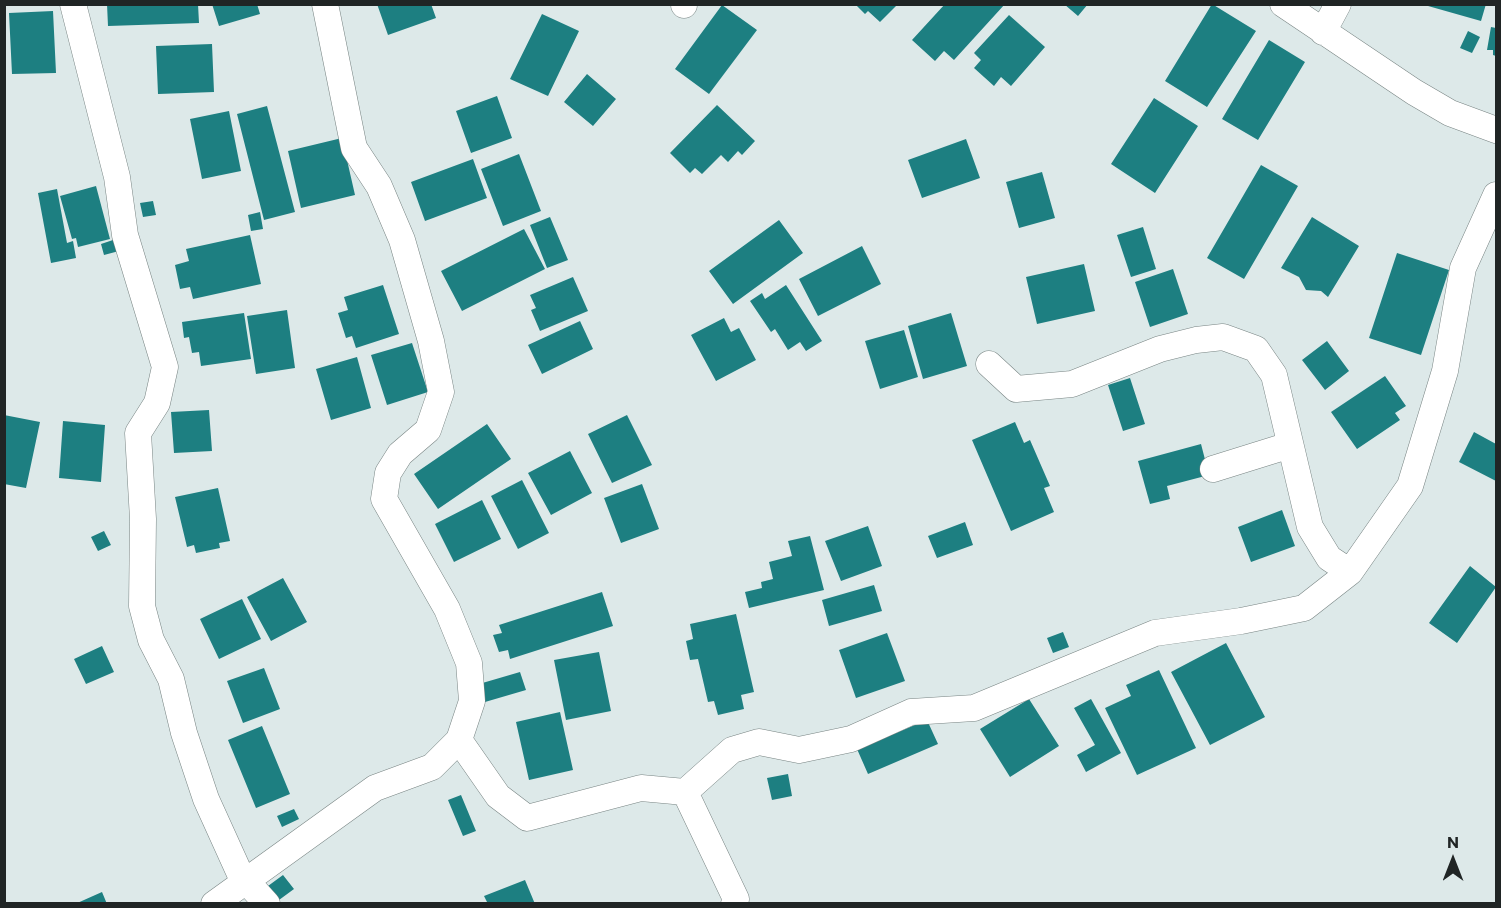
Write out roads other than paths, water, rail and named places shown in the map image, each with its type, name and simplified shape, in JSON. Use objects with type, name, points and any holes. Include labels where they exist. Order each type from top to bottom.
[{"type":"street","points":[[73,4],[117,177],[125,235],[165,367],[157,404],[138,433],[143,519],[142,606],[151,640],[171,679],[184,733],[206,799],[245,879],[267,903]]},
{"type":"street","points":[[214,903],[375,788],[432,767],[459,740],[472,701],[469,663],[447,609],[384,499],[388,473],[400,454],[428,430],[441,392],[431,341],[402,240],[379,186],[354,148],[325,4]]},
{"type":"street","points":[[1283,4],[1450,113],[1497,130]]},
{"type":"street","points":[[1323,32],[1338,4]]},
{"type":"street","points":[[459,740],[498,796],[527,818],[641,788],[686,792],[732,750],[759,742],[799,750],[851,739],[910,712],[974,708],[1155,633],[1241,621],[1304,608],[1350,572],[1410,486],[1445,371],[1463,268],[1497,195]]},
{"type":"street","points":[[989,364],[1016,389],[1072,384],[1160,349],[1223,337],[1256,349],[1274,375],[1310,527],[1329,558],[1350,572]]},
{"type":"street","points":[[1213,469],[1290,445]]},
{"type":"street","points":[[686,792],[736,899],[734,903]]}]
